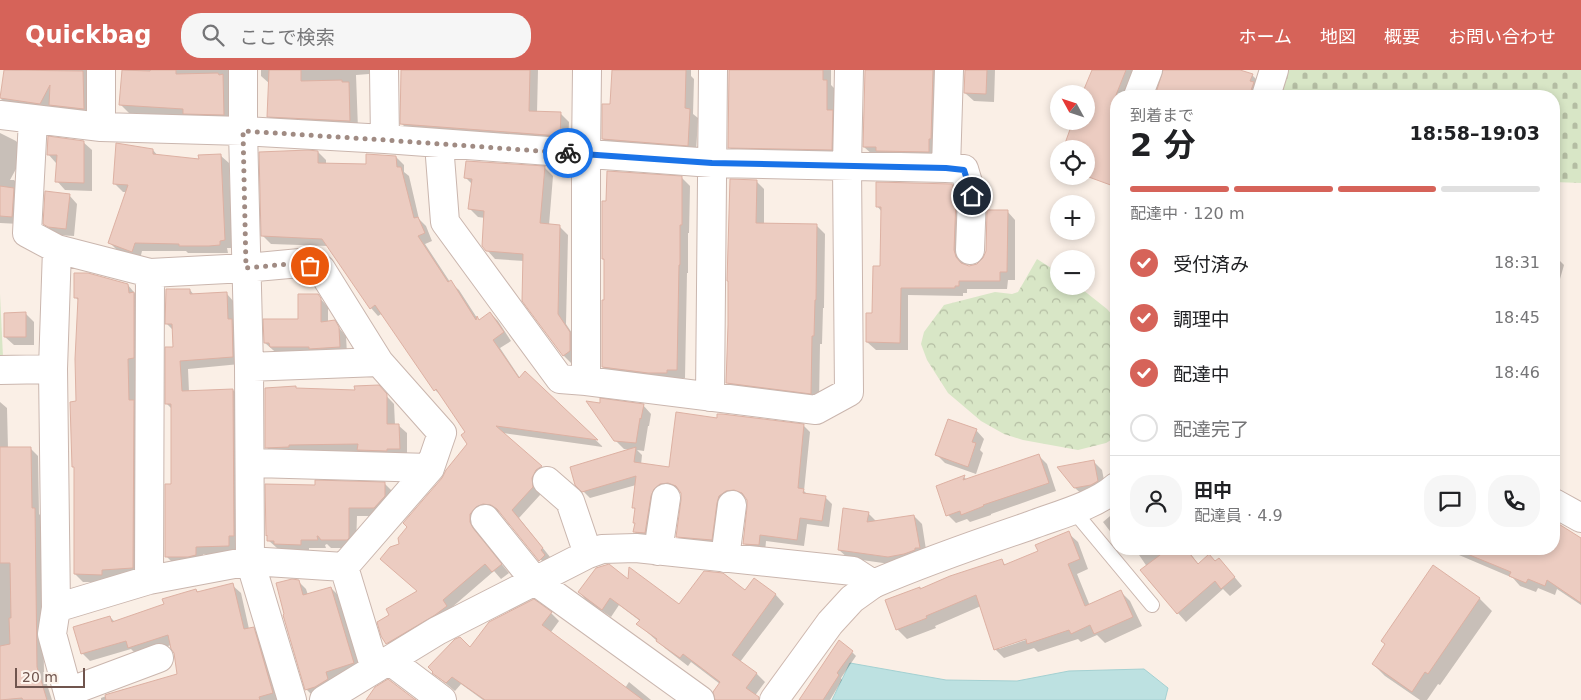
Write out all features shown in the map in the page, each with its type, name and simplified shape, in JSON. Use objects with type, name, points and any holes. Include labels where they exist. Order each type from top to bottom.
[{"type":"street","points":[[101,70],[101,128]]},
{"type":"street","points":[[243,70],[249,367],[250,561],[292,700]]},
{"type":"street","points":[[384,70],[385,140]]},
{"type":"street","points":[[586,381],[587,70]]},
{"type":"street","points":[[710,396],[713,70]]},
{"type":"street","points":[[439,144],[445,222],[560,379],[816,410],[849,392],[847,166],[849,70]]},
{"type":"street","points":[[946,168],[949,70]]},
{"type":"street","points":[[1140,90],[1148,70]]},
{"type":"street","points":[[1268,90],[1274,70]]},
{"type":"street","points":[[0,115],[101,128],[243,131],[712,163],[964,170],[972,196],[970,250]]},
{"type":"street","points":[[33,120],[27,233],[57,249],[150,273],[300,263],[320,270],[379,362],[442,433],[430,468],[344,567]]},
{"type":"street","points":[[57,249],[52,369],[56,608],[52,634],[69,696],[159,658]]},
{"type":"street","points":[[150,273],[150,580]]},
{"type":"street","points":[[249,367],[379,362]]},
{"type":"street","points":[[0,370],[52,369]]},
{"type":"street","points":[[250,464],[430,468]]},
{"type":"street","points":[[547,481],[570,501],[588,554]]},
{"type":"street","points":[[774,700],[830,623],[852,600],[873,584],[920,564],[1073,510],[1110,492]]},
{"type":"street","points":[[658,551],[666,498]]},
{"type":"street","points":[[725,558],[732,505]]},
{"type":"street","points":[[1560,506],[1581,518]]},
{"type":"street","points":[[485,519],[535,581],[700,700]]},
{"type":"street","points":[[324,700],[437,630],[588,554],[602,549],[618,548],[658,551],[853,571],[873,584]]},
{"type":"street","points":[[56,608],[150,580],[250,561],[344,567]]},
{"type":"street","points":[[344,567],[382,664],[442,700]]},
{"type":"lane","points":[[1073,510],[1110,554]]},
{"type":"lane","points":[[1110,555],[1152,605]]},
{"type":"green space","points":[[1282,70],[1581,70],[1581,183],[1560,182],[1560,90],[1276,90]]},
{"type":"green space","points":[[1037,259],[1050,267],[1050,295],[1089,295],[1110,312],[1110,441],[1078,450],[1023,440],[1004,434],[981,421],[948,393],[927,360],[921,344],[924,332],[944,305],[995,292],[1012,294],[1018,292]]},
{"type":"green space","points":[[0,294],[3,357],[0,357]]},
{"type":"water","points":[[850,663],[946,680],[1017,681],[1069,671],[1144,669],[1168,688],[1165,700],[832,700]]},
{"type":"building","points":[[4,70],[83,71],[84,109],[49,105],[50,85],[40,104],[0,98]]},
{"type":"building","points":[[122,70],[176,70],[176,74],[223,74],[224,115],[183,114],[183,109],[119,105]]},
{"type":"building","points":[[269,70],[301,70],[301,81],[342,80],[342,82],[349,82],[350,121],[267,117]]},
{"type":"building","points":[[401,70],[530,70],[529,111],[561,112],[560,136],[400,124]]},
{"type":"building","points":[[612,70],[686,70],[685,108],[690,109],[688,146],[602,139],[602,104],[610,104]]},
{"type":"building","points":[[729,70],[823,70],[823,80],[827,80],[827,110],[833,110],[832,150],[728,148]]},
{"type":"building","points":[[865,70],[933,70],[929,152],[876,151],[876,147],[863,147]]},
{"type":"building","points":[[965,70],[987,70],[986,94],[964,93]]},
{"type":"building","points":[[1092,70],[1126,70],[1118,90],[1110,90],[1110,185],[1095,179],[1095,140],[1066,140],[1070,130],[1095,130],[1095,85],[1086,85]]},
{"type":"building","points":[[1163,70],[1240,70],[1253,74],[1250,81],[1254,82],[1251,90],[1157,90]]},
{"type":"building","points":[[48,136],[84,141],[84,183],[55,182],[57,155],[47,155]]},
{"type":"building","points":[[116,143],[153,149],[153,154],[199,159],[198,155],[221,154],[225,240],[220,241],[220,245],[209,246],[135,243],[132,252],[108,243],[128,185],[113,184]]},
{"type":"building","points":[[318,151],[318,163],[366,164],[366,154],[396,156],[397,167],[401,167],[414,218],[418,217],[425,233],[418,236],[448,282],[451,280],[476,320],[477,316],[479,320],[490,312],[504,332],[493,340],[519,378],[525,371],[598,440],[496,426],[542,466],[536,470],[532,478],[533,487],[512,510],[543,548],[541,550],[545,555],[539,561],[497,509],[491,505],[483,504],[476,507],[470,514],[470,522],[502,564],[492,572],[485,564],[443,600],[447,606],[386,644],[381,636],[377,622],[389,615],[386,609],[417,591],[380,559],[390,547],[399,544],[398,538],[407,527],[403,523],[442,478],[446,470],[467,444],[461,435],[465,432],[436,389],[434,391],[375,305],[370,309],[322,239],[261,236],[259,152]]},
{"type":"building","points":[[466,161],[545,166],[540,223],[560,225],[558,314],[570,332],[570,351],[563,356],[522,301],[523,254],[486,251],[482,246],[484,211],[468,209],[472,179],[464,178]]},
{"type":"building","points":[[607,171],[682,176],[677,370],[667,370],[667,373],[648,373],[602,367],[604,259],[602,259],[602,201],[606,201]]},
{"type":"building","points":[[730,179],[757,180],[756,223],[817,224],[816,300],[814,336],[812,336],[811,394],[726,383]]},
{"type":"building","points":[[876,182],[952,184],[956,198],[954,250],[956,257],[961,263],[969,266],[977,264],[983,258],[986,251],[987,210],[1008,210],[1007,272],[1000,272],[1000,281],[959,281],[959,286],[955,286],[955,288],[901,288],[900,343],[866,342],[866,313],[872,313],[873,266],[880,266],[881,207],[876,207]]},
{"type":"building","points":[[0,186],[14,188],[12,217],[0,216]]},
{"type":"building","points":[[45,191],[70,194],[66,229],[48,227],[43,224]]},
{"type":"building","points":[[74,273],[88,273],[128,284],[129,293],[134,292],[134,358],[128,359],[129,400],[134,400],[133,568],[102,570],[102,575],[74,574],[74,467],[72,467],[70,402],[76,401],[75,359],[78,298],[74,298]]},
{"type":"building","points":[[166,289],[190,289],[190,294],[227,292],[228,319],[232,319],[233,357],[180,361],[182,391],[233,389],[234,536],[229,536],[229,546],[196,547],[196,555],[188,557],[165,557],[165,484],[171,484],[171,404],[165,404],[165,347],[173,347],[172,324],[165,324]]},
{"type":"building","points":[[298,294],[318,294],[321,298],[321,322],[335,320],[339,327],[340,347],[309,349],[309,347],[270,347],[269,343],[264,343],[263,319],[298,319]]},
{"type":"building","points":[[26,312],[26,337],[4,337],[4,313]]},
{"type":"building","points":[[379,385],[387,394],[387,424],[399,424],[400,449],[387,449],[387,451],[357,450],[358,444],[289,445],[289,447],[265,448],[265,388],[296,386],[296,388],[355,390],[354,386]]},
{"type":"building","points":[[600,398],[644,404],[636,443],[614,441],[586,401],[600,403]]},
{"type":"building","points":[[676,412],[717,418],[717,414],[722,414],[804,424],[798,488],[804,489],[803,493],[826,496],[822,521],[800,518],[797,540],[760,535],[759,545],[743,544],[747,500],[742,493],[734,490],[726,491],[719,496],[712,540],[676,537],[681,493],[676,486],[668,483],[660,484],[654,489],[651,496],[645,533],[633,532],[635,508],[632,508],[636,476],[582,492],[575,485],[570,467],[636,447],[634,462],[669,467]]},
{"type":"building","points":[[948,419],[977,429],[972,442],[976,443],[968,467],[935,455]]},
{"type":"building","points":[[0,447],[31,447],[32,508],[35,508],[37,667],[47,700],[23,700],[22,698],[0,700],[0,646],[10,644],[9,618],[11,618],[10,563],[0,563]]},
{"type":"building","points":[[1039,454],[1049,483],[983,505],[961,515],[960,511],[946,516],[936,486],[965,475],[963,480]]},
{"type":"building","points":[[1094,460],[1098,481],[1091,485],[1074,488],[1057,467]]},
{"type":"building","points":[[315,480],[385,482],[385,496],[374,508],[349,508],[349,538],[347,540],[321,540],[317,536],[318,540],[301,540],[301,545],[274,544],[274,541],[267,541],[265,484],[315,485]]},
{"type":"building","points":[[843,508],[869,512],[867,522],[914,515],[920,548],[888,557],[838,550]]},
{"type":"building","points":[[1560,525],[1581,538],[1581,603],[1547,580],[1545,586],[1528,579],[1526,583],[1509,576],[1511,572],[1470,555],[1560,555]]},
{"type":"building","points":[[1069,531],[1080,559],[1068,564],[1085,606],[1121,590],[1133,617],[1094,634],[1090,625],[1071,634],[1069,630],[1027,644],[1026,639],[994,650],[976,595],[896,630],[885,600],[1002,559],[1004,565],[1038,551],[1035,545]]},
{"type":"building","points":[[1160,555],[1191,555],[1198,564],[1210,555],[1215,561],[1219,558],[1235,577],[1221,589],[1215,581],[1177,614],[1140,570]]},
{"type":"building","points":[[609,564],[628,579],[629,567],[679,604],[704,571],[723,573],[745,590],[754,578],[776,594],[732,655],[757,673],[746,688],[759,697],[759,700],[715,700],[713,692],[720,682],[683,654],[680,658],[656,641],[657,639],[636,624],[640,620],[610,598],[602,610],[578,592],[596,568]]},
{"type":"building","points":[[1433,565],[1480,598],[1428,674],[1425,672],[1412,692],[1372,664],[1385,644],[1381,641]]},
{"type":"building","points":[[292,579],[299,580],[303,595],[331,587],[354,663],[326,672],[328,679],[315,687],[305,690],[283,615],[276,583]]},
{"type":"building","points":[[233,583],[244,629],[254,627],[273,693],[259,697],[260,700],[106,700],[105,695],[177,674],[174,653],[171,649],[168,635],[128,648],[126,641],[81,654],[73,627],[110,616],[112,622],[164,604],[162,599],[196,589],[197,592]]},
{"type":"building","points":[[534,599],[552,612],[542,625],[643,700],[485,700],[452,677],[446,683],[432,673],[428,667],[455,639],[460,637],[470,647],[489,622]]},
{"type":"building","points":[[839,640],[853,651],[837,673],[839,675],[823,700],[799,700]]},
{"type":"building","points":[[388,679],[416,700],[366,700],[375,687]]},
{"type":"way so far","points":[[310,266],[300,263],[246,268],[243,131],[568,153]]},
{"type":"route","points":[[568,153],[712,163],[946,168],[964,170],[972,196]]}]
